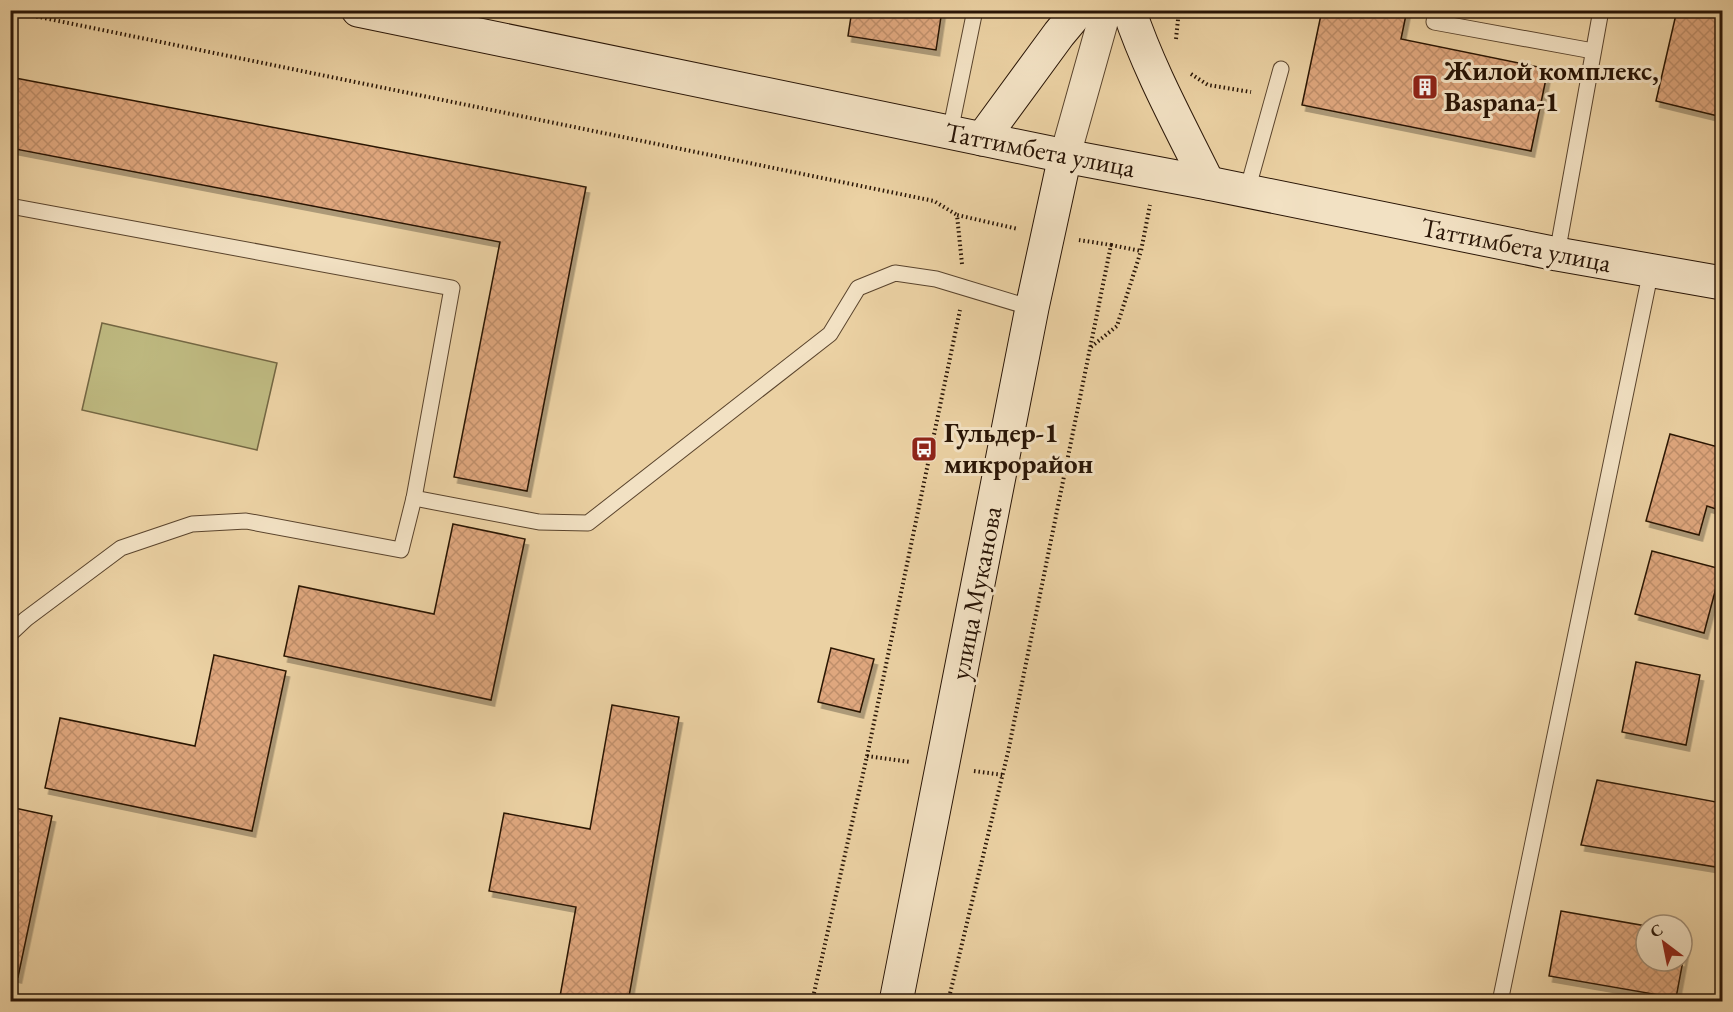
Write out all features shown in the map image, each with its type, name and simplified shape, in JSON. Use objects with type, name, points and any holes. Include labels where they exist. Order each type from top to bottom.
[{"type":"main road","name":"Таттимбета улица","points":[[358,10],[416,16],[1065,156],[1557,254],[1722,283]]},
{"type":"main road","points":[[982,139],[1079,10]]},
{"type":"main road","points":[[1129,10],[1143,48],[1208,183]]},
{"type":"main road","name":"улица Муканова","points":[[896,1002],[1032,308],[1065,156]]},
{"type":"street","name":"улица Муканова","points":[[1065,156],[1106,10]]},
{"type":"lane","points":[[950,132],[975,10]]},
{"type":"lane","points":[[1436,10],[1434,22],[1593,51]]},
{"type":"lane","points":[[1557,254],[1601,10]]},
{"type":"lane","points":[[1248,191],[1281,69]]},
{"type":"lane","points":[[10,206],[452,288],[414,498],[401,550],[246,521],[192,524],[121,548],[26,619],[10,634]]},
{"type":"lane","points":[[1500,1002],[1651,270]]},
{"type":"lane","points":[[414,498],[539,522],[588,523],[830,334],[858,288],[895,273],[936,279],[1032,308]]},
{"type":"path","points":[[1176,41],[1179,10]]},
{"type":"path","points":[[10,11],[934,201],[957,215],[1048,235],[1141,251]]},
{"type":"path","points":[[1183,69],[1208,85],[1273,96]]},
{"type":"path","points":[[1090,348],[1117,326],[1141,251],[1156,173]]},
{"type":"path","points":[[812,1002],[867,756],[964,287],[957,215]]},
{"type":"path","points":[[948,1002],[1008,752],[1111,245]]},
{"type":"shaded area","points":[[102,323],[277,363],[257,450],[82,410]]},
{"type":"building","points":[[852,10],[942,10],[936,50],[848,36]]},
{"type":"building","name":"Жилой комплекс, Baspana-1","points":[[1322,10],[1407,10],[1401,39],[1548,69],[1531,151],[1302,105]]},
{"type":"building","points":[[1677,10],[1722,10],[1722,117],[1656,101]]},
{"type":"building","points":[[10,77],[586,187],[527,491],[454,477],[500,242],[10,148]]},
{"type":"building","points":[[1670,434],[1722,448],[1722,511],[1707,506],[1699,535],[1646,521]]},
{"type":"building","points":[[453,524],[525,539],[491,700],[284,656],[299,586],[434,614]]},
{"type":"building","points":[[1652,551],[1721,569],[1704,633],[1635,614]]},
{"type":"building","points":[[831,648],[874,659],[860,712],[818,702]]},
{"type":"building","points":[[214,655],[286,671],[252,831],[45,788],[60,718],[195,746]]},
{"type":"building","points":[[1636,662],[1700,675],[1686,745],[1622,732]]},
{"type":"building","points":[[612,705],[679,717],[628,1002],[559,1002],[576,907],[489,891],[504,813],[590,829]]},
{"type":"building","points":[[1597,780],[1722,803],[1722,868],[1581,845]]},
{"type":"building","points":[[10,807],[52,816],[18,977],[10,975]]},
{"type":"building","points":[[1561,911],[1634,924],[1634,973],[1681,973],[1676,998],[1549,976]]},
{"type":"place","name":"Жилой комплекс, Baspana-1","points":[[1425,87]]},
{"type":"place","name":"Гульдер-1 микрорайон","points":[[924,449]]}]
